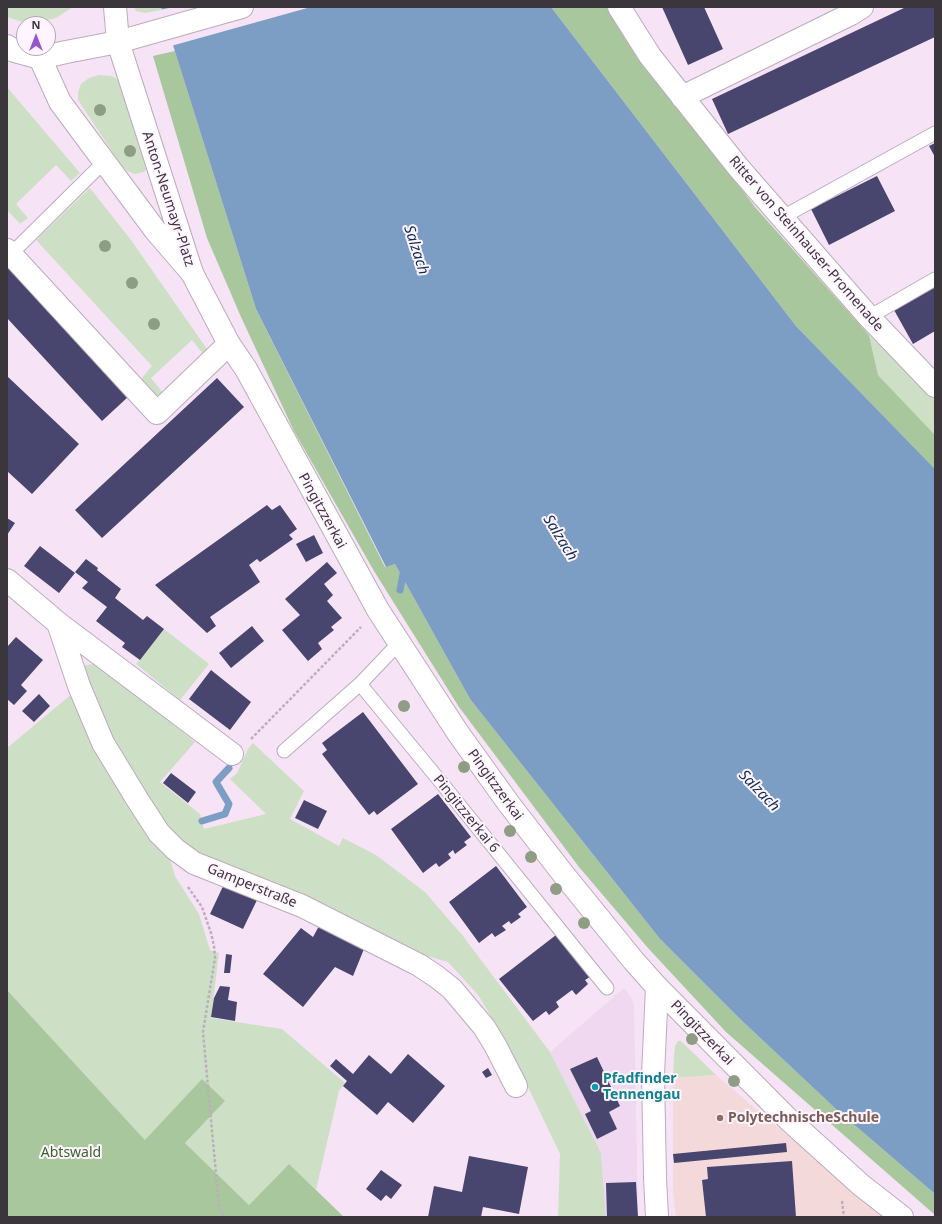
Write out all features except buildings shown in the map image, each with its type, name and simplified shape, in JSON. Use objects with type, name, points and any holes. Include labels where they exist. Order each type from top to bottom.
[{"type":"street","name":"Anton-Neumayr-Platz","points":[[115,7],[118,42],[192,273]]},
{"type":"street","points":[[7,46],[14,51],[40,58],[118,42],[242,7]]},
{"type":"street","name":"Ritter von Steinhauser-Promenade","points":[[619,7],[650,56],[738,167],[869,317],[935,386]]},
{"type":"street","points":[[682,97],[851,14],[862,7]]},
{"type":"street","name":"Anton-Neumayr-Platz","points":[[40,58],[60,102],[155,230],[192,273]]},
{"type":"street","points":[[9,252],[157,413],[229,344]]},
{"type":"street","name":"Pingitzzerkai","points":[[192,273],[229,344],[246,369],[378,610],[458,733],[509,804],[569,881],[633,960],[657,987],[789,1120],[861,1186],[902,1217]]},
{"type":"street","points":[[7,580],[58,622],[232,754]]},
{"type":"street","name":"Gamperstraße","points":[[58,622],[79,686],[103,742],[159,833],[175,849],[194,863],[307,909],[419,965],[437,977],[452,989],[484,1028],[495,1045],[516,1086]]},
{"type":"street","points":[[657,987],[653,1075],[657,1217]]},
{"type":"lane","points":[[781,218],[935,133]]},
{"type":"lane","points":[[9,252],[105,161]]},
{"type":"lane","points":[[869,317],[935,279]]},
{"type":"lane","points":[[284,751],[360,684],[399,643]]},
{"type":"lane","name":"Pingitzzerkai 6","points":[[360,684],[607,988]]},
{"type":"path","points":[[232,754],[240,750],[378,610]]},
{"type":"path","points":[[186,884],[202,907],[214,946],[215,958],[203,1032],[218,1207],[224,1217]]},
{"type":"shaded area","points":[[624,988],[631,997],[634,1005],[638,1217],[606,1217],[601,1153],[550,1052]]},
{"type":"shaded area","name":"PolytechnischeSchule","points":[[716,1075],[884,1217],[676,1217],[673,1191],[673,1078]]},
{"type":"green space","points":[[7,7],[73,7],[56,18],[56,16],[16,16],[16,20],[7,17]]},
{"type":"green space","points":[[134,7],[161,7],[162,10],[145,13],[136,11]]},
{"type":"green space","points":[[551,7],[610,7],[640,53],[755,207],[869,335],[878,375],[935,435],[935,469],[796,326]]},
{"type":"green space","points":[[175,51],[256,309],[385,567],[395,564],[470,699],[660,939],[739,1018],[837,1110],[935,1194],[935,1215],[726,1032],[648,948],[579,867],[459,707],[374,571],[294,431],[241,317],[207,238],[153,56]]},
{"type":"green space","points":[[99,75],[112,76],[120,81],[149,165],[144,172],[135,174],[127,171],[121,165],[78,100],[78,92],[81,84],[89,78]]},
{"type":"green space","points":[[7,87],[80,173],[71,181],[56,165],[16,204],[28,218],[20,224],[7,210]]},
{"type":"green space","points":[[90,188],[131,240],[207,349],[207,354],[203,354],[192,340],[151,378],[163,393],[155,399],[140,380],[152,366],[36,240]]},
{"type":"green space","points":[[869,335],[935,399],[935,435],[878,375]]},
{"type":"green space","points":[[164,629],[209,664],[180,700],[136,664]]},
{"type":"green space","points":[[94,664],[109,673],[195,742],[160,782],[200,814],[204,829],[266,814],[230,779],[237,773],[248,749],[253,743],[304,791],[290,819],[339,846],[343,838],[376,855],[425,892],[463,936],[550,1052],[601,1153],[606,1217],[558,1217],[560,1154],[506,1041],[478,995],[448,962],[420,954],[205,856],[185,846],[166,828],[108,735],[83,668],[86,665]]},
{"type":"green space","points":[[73,693],[168,852],[175,876],[199,914],[210,950],[219,953],[211,1018],[282,1029],[345,1083],[339,1091],[316,1190],[289,1164],[249,1205],[185,1143],[225,1101],[145,1140],[7,990],[7,748]]},
{"type":"green space","name":"Abtswald","points":[[7,990],[145,1140],[202,1079],[225,1101],[185,1143],[249,1205],[289,1164],[344,1217],[7,1217]]},
{"type":"green space","points":[[678,1041],[681,1041],[716,1075],[673,1078],[675,1046]]},
{"type":"water","name":"Salzach","points":[[161,7],[551,7],[796,326],[935,469],[935,1194],[837,1110],[739,1018],[660,939],[470,699],[395,564],[386,567],[256,309]]},
{"type":"pier","points":[[173,7],[311,7],[171,46],[160,10]]},
{"type":"waterway","points":[[400,590],[404,569]]},
{"type":"waterway","points":[[202,821],[225,814],[229,804],[216,782],[229,768]]},
{"type":"place","name":"Pfadfinder Tennengau","points":[[595,1087]]},
{"type":"place","name":"PolytechnischeSchule","points":[[720,1118]]}]
